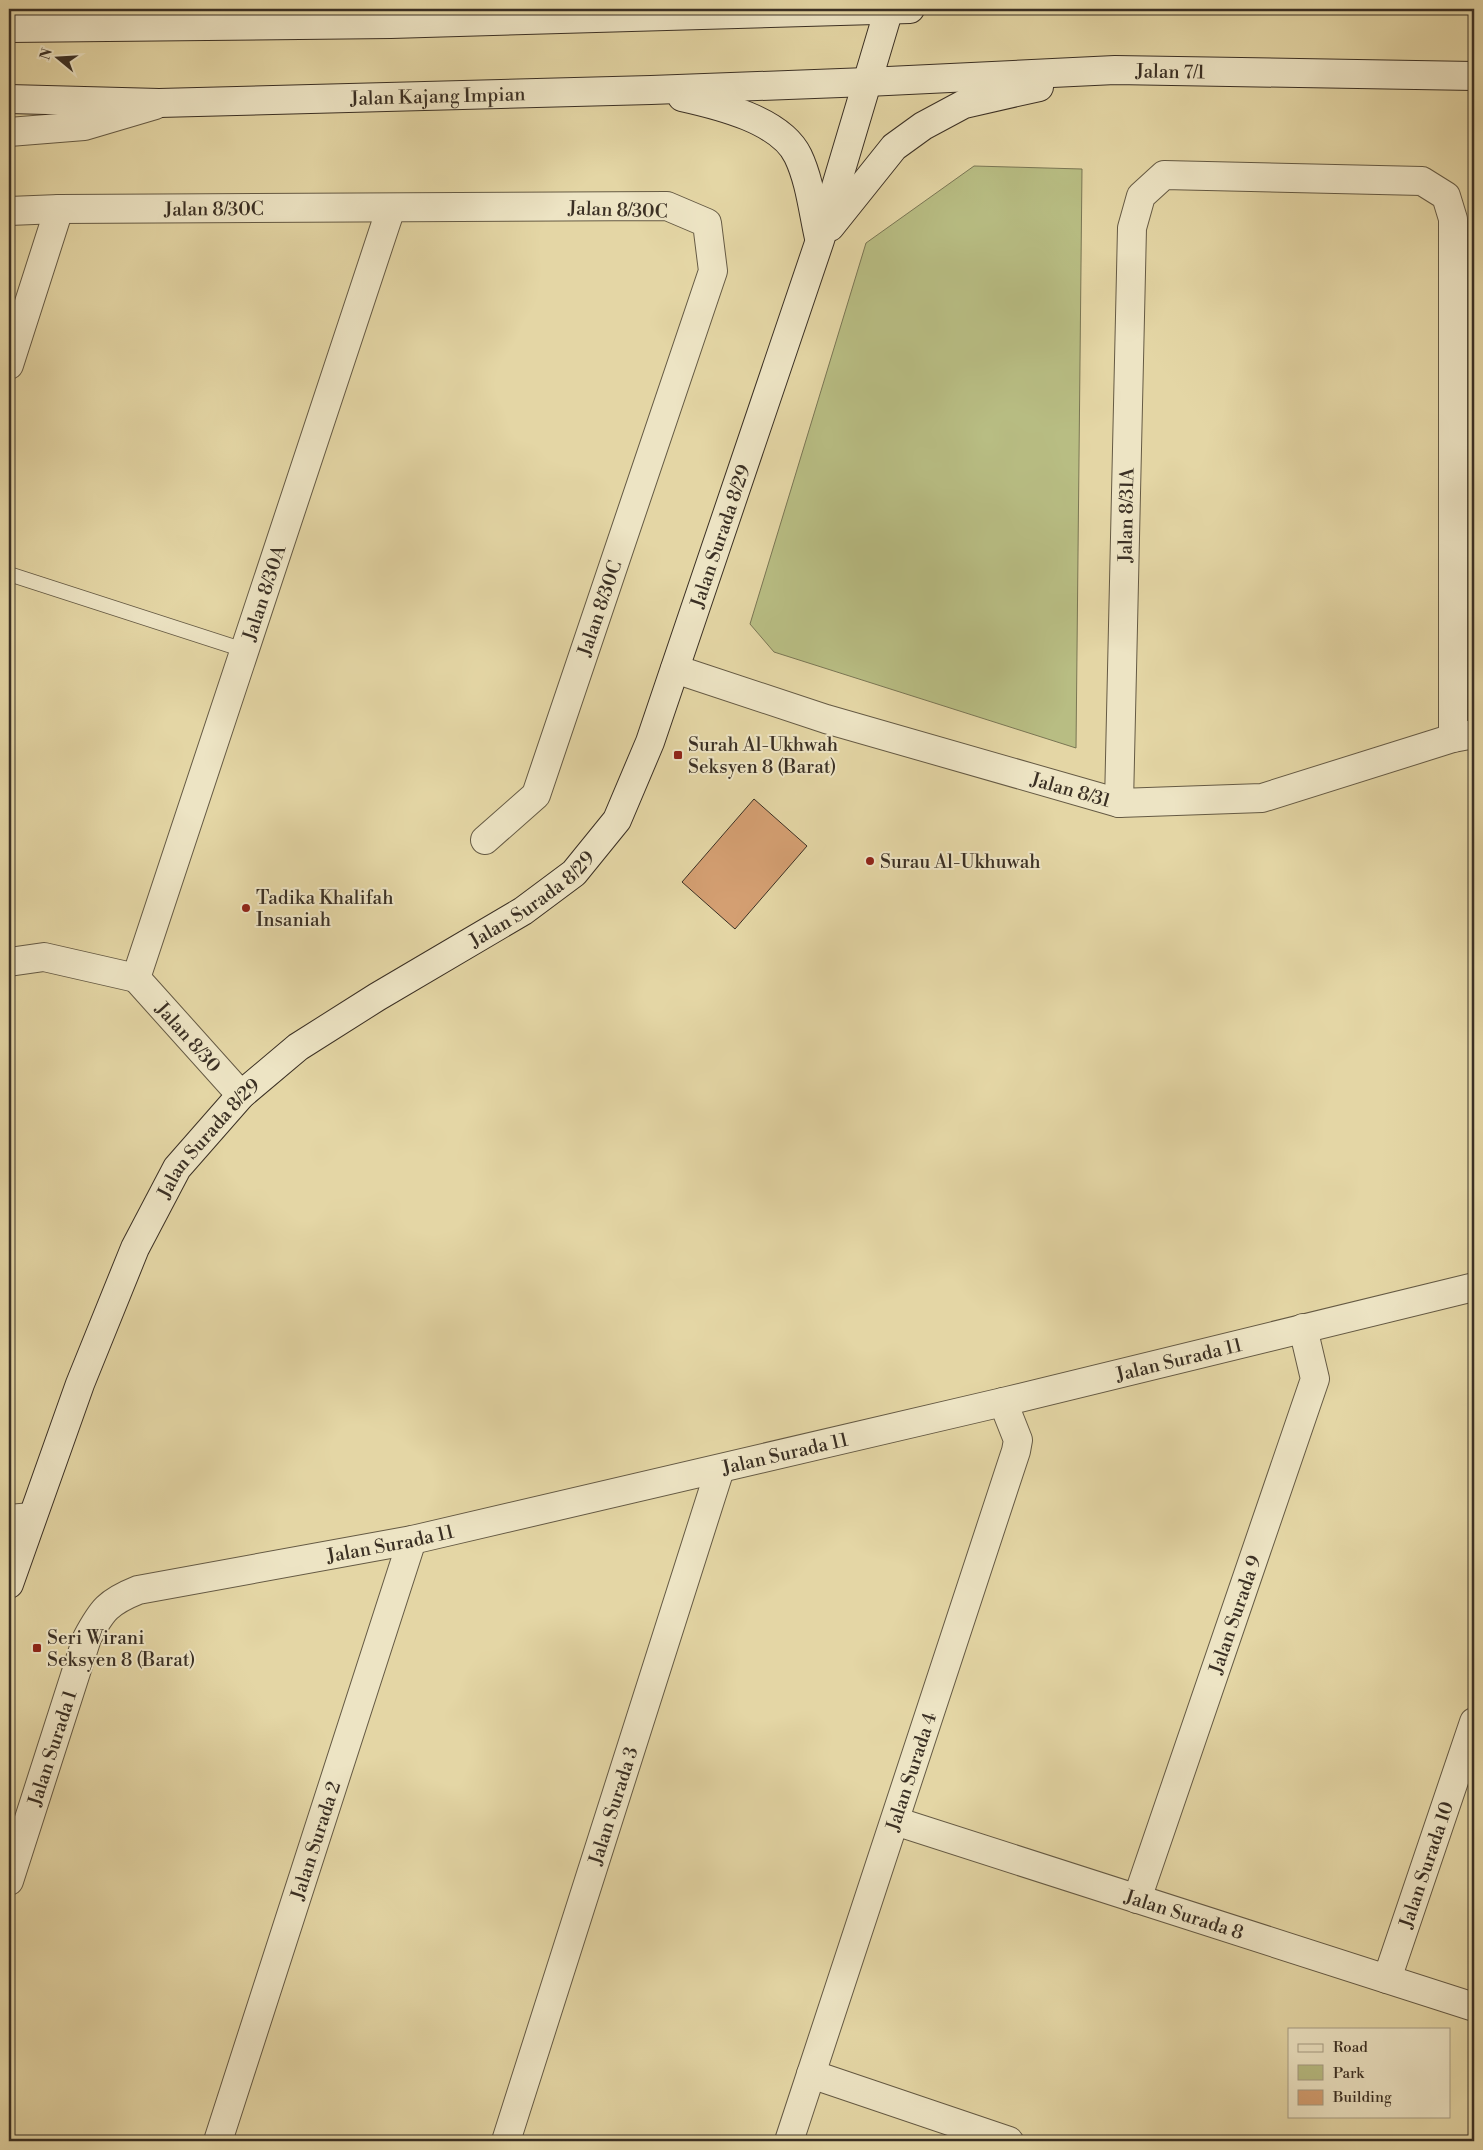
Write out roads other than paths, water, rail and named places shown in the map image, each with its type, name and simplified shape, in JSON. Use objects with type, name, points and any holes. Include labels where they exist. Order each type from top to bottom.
[{"type":"street","points":[[659,17],[702,9]]},
{"type":"street","points":[[9,28],[391,24],[896,9]]},
{"type":"street","name":"Jalan Surada 8/29","points":[[9,1584],[20,1518],[80,1384],[135,1248],[177,1168],[241,1095],[298,1047],[377,997],[523,911],[574,873],[617,820],[650,742],[820,240],[867,82],[896,9]]},
{"type":"street","points":[[820,240],[870,174],[894,147],[923,126],[964,104],[1115,70]]},
{"type":"street","name":"Jalan 7/1","points":[[867,82],[1115,70],[1474,76]]},
{"type":"street","name":"Jalan Kajang Impian","points":[[9,99],[159,103],[651,90],[867,82]]},
{"type":"street","points":[[651,90],[698,100],[740,114],[764,124],[782,136],[798,155],[804,172],[820,240]]},
{"type":"street","points":[[9,132],[84,126],[159,103]]},
{"type":"street","name":"Jalan 8/31A","points":[[1119,803],[1132,228],[1141,196],[1164,175],[1422,181],[1446,196],[1453,219],[1464,736]]},
{"type":"street","name":"Jalan 8/30C","points":[[9,211],[59,209],[667,206],[707,224],[713,271],[536,795],[485,840]]},
{"type":"street","name":"Jalan 8/30A","points":[[136,978],[391,208]]},
{"type":"street","points":[[9,366],[59,209]]},
{"type":"street","name":"Jalan 8/31","points":[[675,669],[826,719],[1119,803],[1262,798],[1464,736]]},
{"type":"street","points":[[9,962],[44,957],[136,978]]},
{"type":"street","name":"Jalan 8/30","points":[[136,978],[241,1095]]},
{"type":"street","name":"Jalan Surada 11","points":[[99,1616],[116,1599],[138,1590],[412,1540],[1003,1402],[1474,1287]]},
{"type":"street","name":"Jalan Surada 9","points":[[1137,1899],[1315,1379],[1303,1328]]},
{"type":"street","name":"Jalan Surada 4","points":[[789,2141],[1016,1451],[1018,1440],[1003,1402]]},
{"type":"street","name":"Jalan Surada 3","points":[[506,2141],[720,1468]]},
{"type":"street","name":"Jalan Surada 2","points":[[218,2141],[412,1540]]},
{"type":"street","name":"Jalan Surada 1","points":[[9,1881],[87,1638],[99,1616]]},
{"type":"street","name":"Jalan Surada 10","points":[[1387,1979],[1474,1722]]},
{"type":"street","name":"Jalan Surada 8","points":[[895,1821],[1474,2007]]},
{"type":"street","points":[[811,2074],[1009,2141]]},
{"type":"lane","points":[[9,574],[244,650]]},
{"type":"place","name":"Surah Al-Ukhwah Seksyen 8 (Barat)","points":[[678,755]]},
{"type":"place","name":"Surau Al-Ukhuwah","points":[[870,861]]},
{"type":"place","name":"Tadika Khalifah Insaniah","points":[[246,908]]},
{"type":"place","name":"Seri Wirani Seksyen 8 (Barat)","points":[[37,1648]]}]
